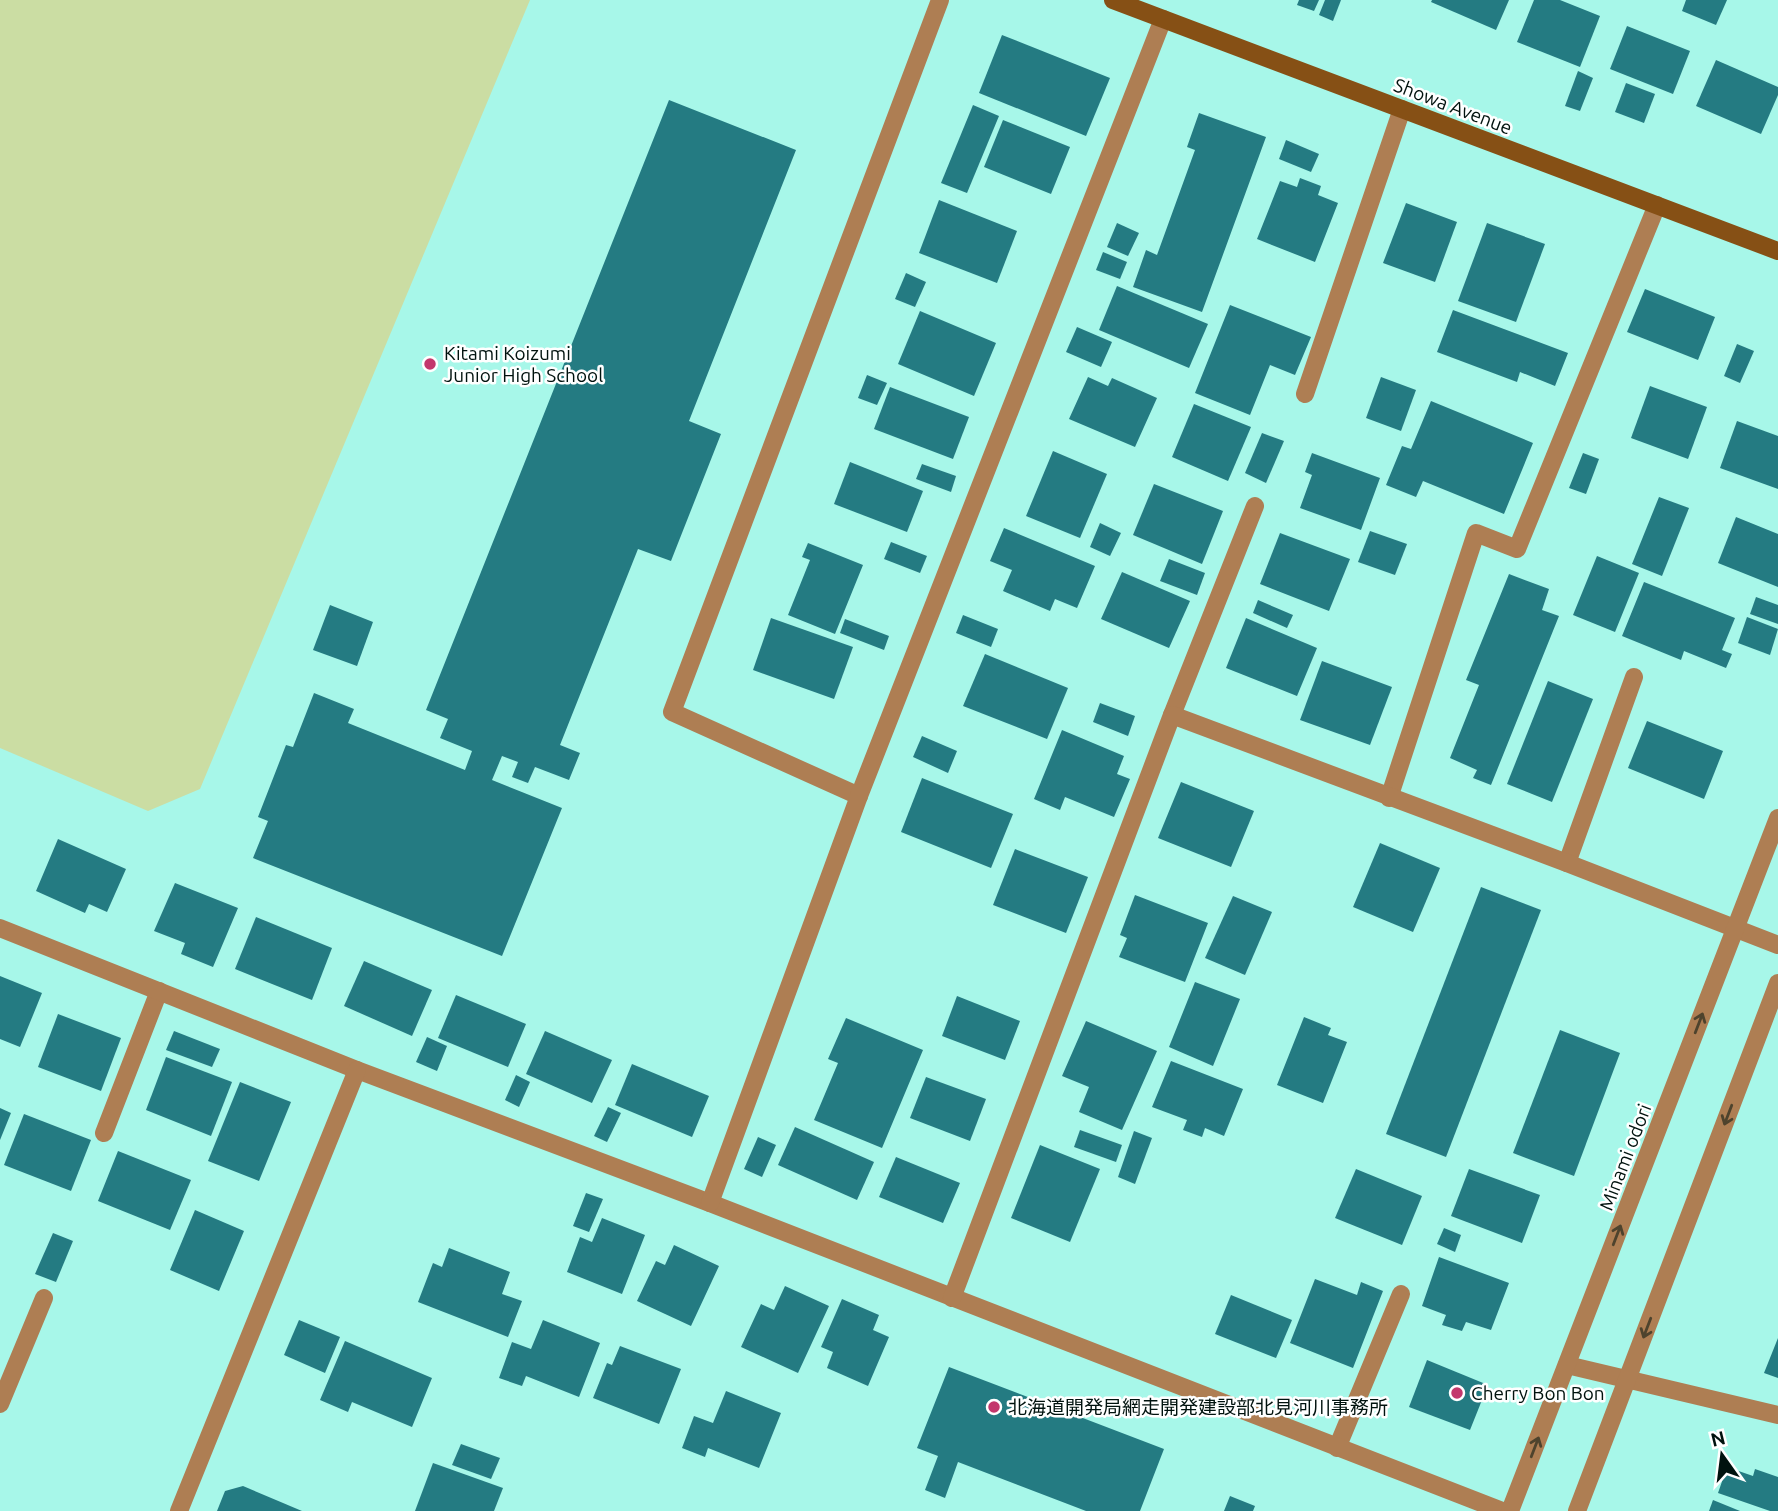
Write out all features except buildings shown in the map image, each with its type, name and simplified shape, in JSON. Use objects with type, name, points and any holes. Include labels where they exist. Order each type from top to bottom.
[{"type":"main road","name":"Showa Avenue","points":[[1114,0],[1778,251]]},
{"type":"street","points":[[859,796],[671,712],[940,0]]},
{"type":"street","points":[[710,1203],[859,796],[1163,19]]},
{"type":"street","points":[[1305,394],[1402,109]]},
{"type":"street","points":[[1389,798],[1476,533],[1517,549],[1657,205]]},
{"type":"street","points":[[952,1298],[1171,715],[1255,506]]},
{"type":"street","points":[[1567,863],[1634,677]]},
{"type":"street","points":[[1171,715],[1778,945]]},
{"type":"street","name":"Minami odori","points":[[1510,1511],[1778,818]]},
{"type":"street","points":[[0,928],[357,1070],[710,1203],[1502,1511]]},
{"type":"street","points":[[1577,1511],[1778,983]]},
{"type":"street","points":[[104,1133],[159,991]]},
{"type":"street","points":[[179,1511],[357,1070]]},
{"type":"street","points":[[1337,1448],[1401,1294]]},
{"type":"street","points":[[0,1404],[44,1298]]},
{"type":"street","points":[[1567,1365],[1778,1415]]},
{"type":"green space","points":[[0,0],[530,0],[200,789],[148,811],[0,748]]},
{"type":"place","name":"Kitami Koizumi Junior High School","points":[[430,364]]},
{"type":"place","name":"Cherry Bon Bon","points":[[1457,1393]]},
{"type":"place","name":"北海道開発局網走開発建設部北見河川事務所","points":[[994,1407]]}]
